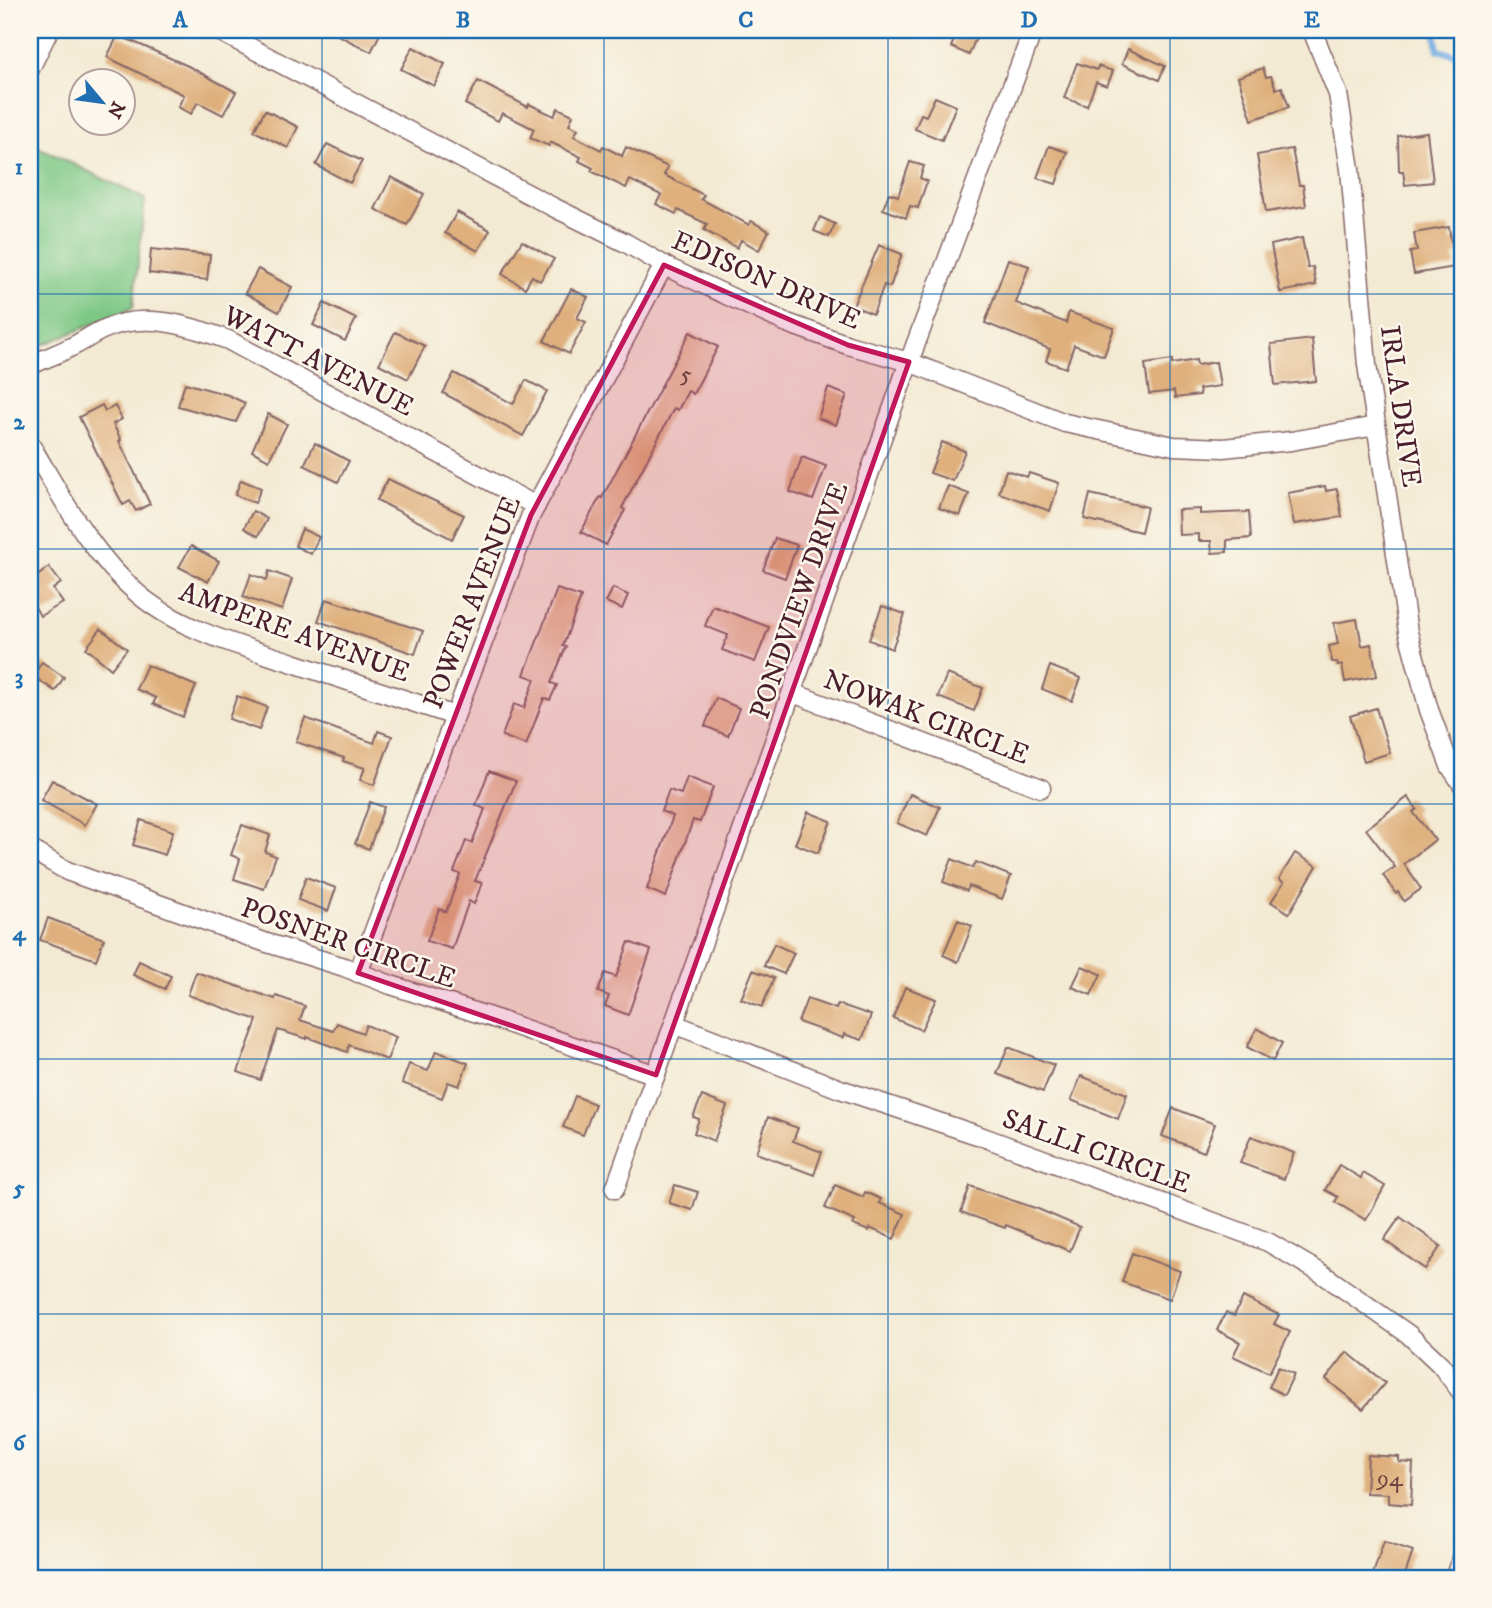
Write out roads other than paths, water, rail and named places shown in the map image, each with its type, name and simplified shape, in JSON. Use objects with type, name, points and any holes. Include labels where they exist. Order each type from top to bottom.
[{"type":"street","points":[[30,69],[48,30]]},
{"type":"street","name":"EDISON DRIVE","points":[[217,30],[664,265],[787,323],[848,345],[909,362],[1065,423],[1174,446],[1223,448],[1291,442],[1376,426]]},
{"type":"street","name":"PONDVIEW DRIVE","points":[[615,1189],[909,362],[1033,30]]},
{"type":"street","name":"IRLA DRIVE","points":[[1312,30],[1338,94],[1350,169],[1367,365],[1408,632],[1429,710],[1450,766],[1462,784]]},
{"type":"street","name":"POWER AVENUE","points":[[358,973],[536,506],[664,265]]},
{"type":"street","name":"WATT AVENUE","points":[[30,366],[103,329],[128,322],[163,321],[197,328],[228,340],[536,506]]},
{"type":"street","name":"AMPERE AVENUE","points":[[30,444],[92,544],[137,593],[159,609],[208,633],[257,651],[455,716]]},
{"type":"street","name":"NOWAK CIRCLE","points":[[793,693],[1041,788]]},
{"type":"street","name":"POSNER CIRCLE","points":[[30,849],[67,870],[264,942],[656,1075]]},
{"type":"street","name":"SALLI CIRCLE","points":[[674,1024],[840,1089],[983,1137],[1268,1242],[1321,1273],[1408,1334],[1440,1364],[1462,1393]]},
{"type":"street","points":[[1454,1578],[1462,1557]]},
{"type":"waterway","points":[[1435,30],[1438,50],[1462,57]]}]
